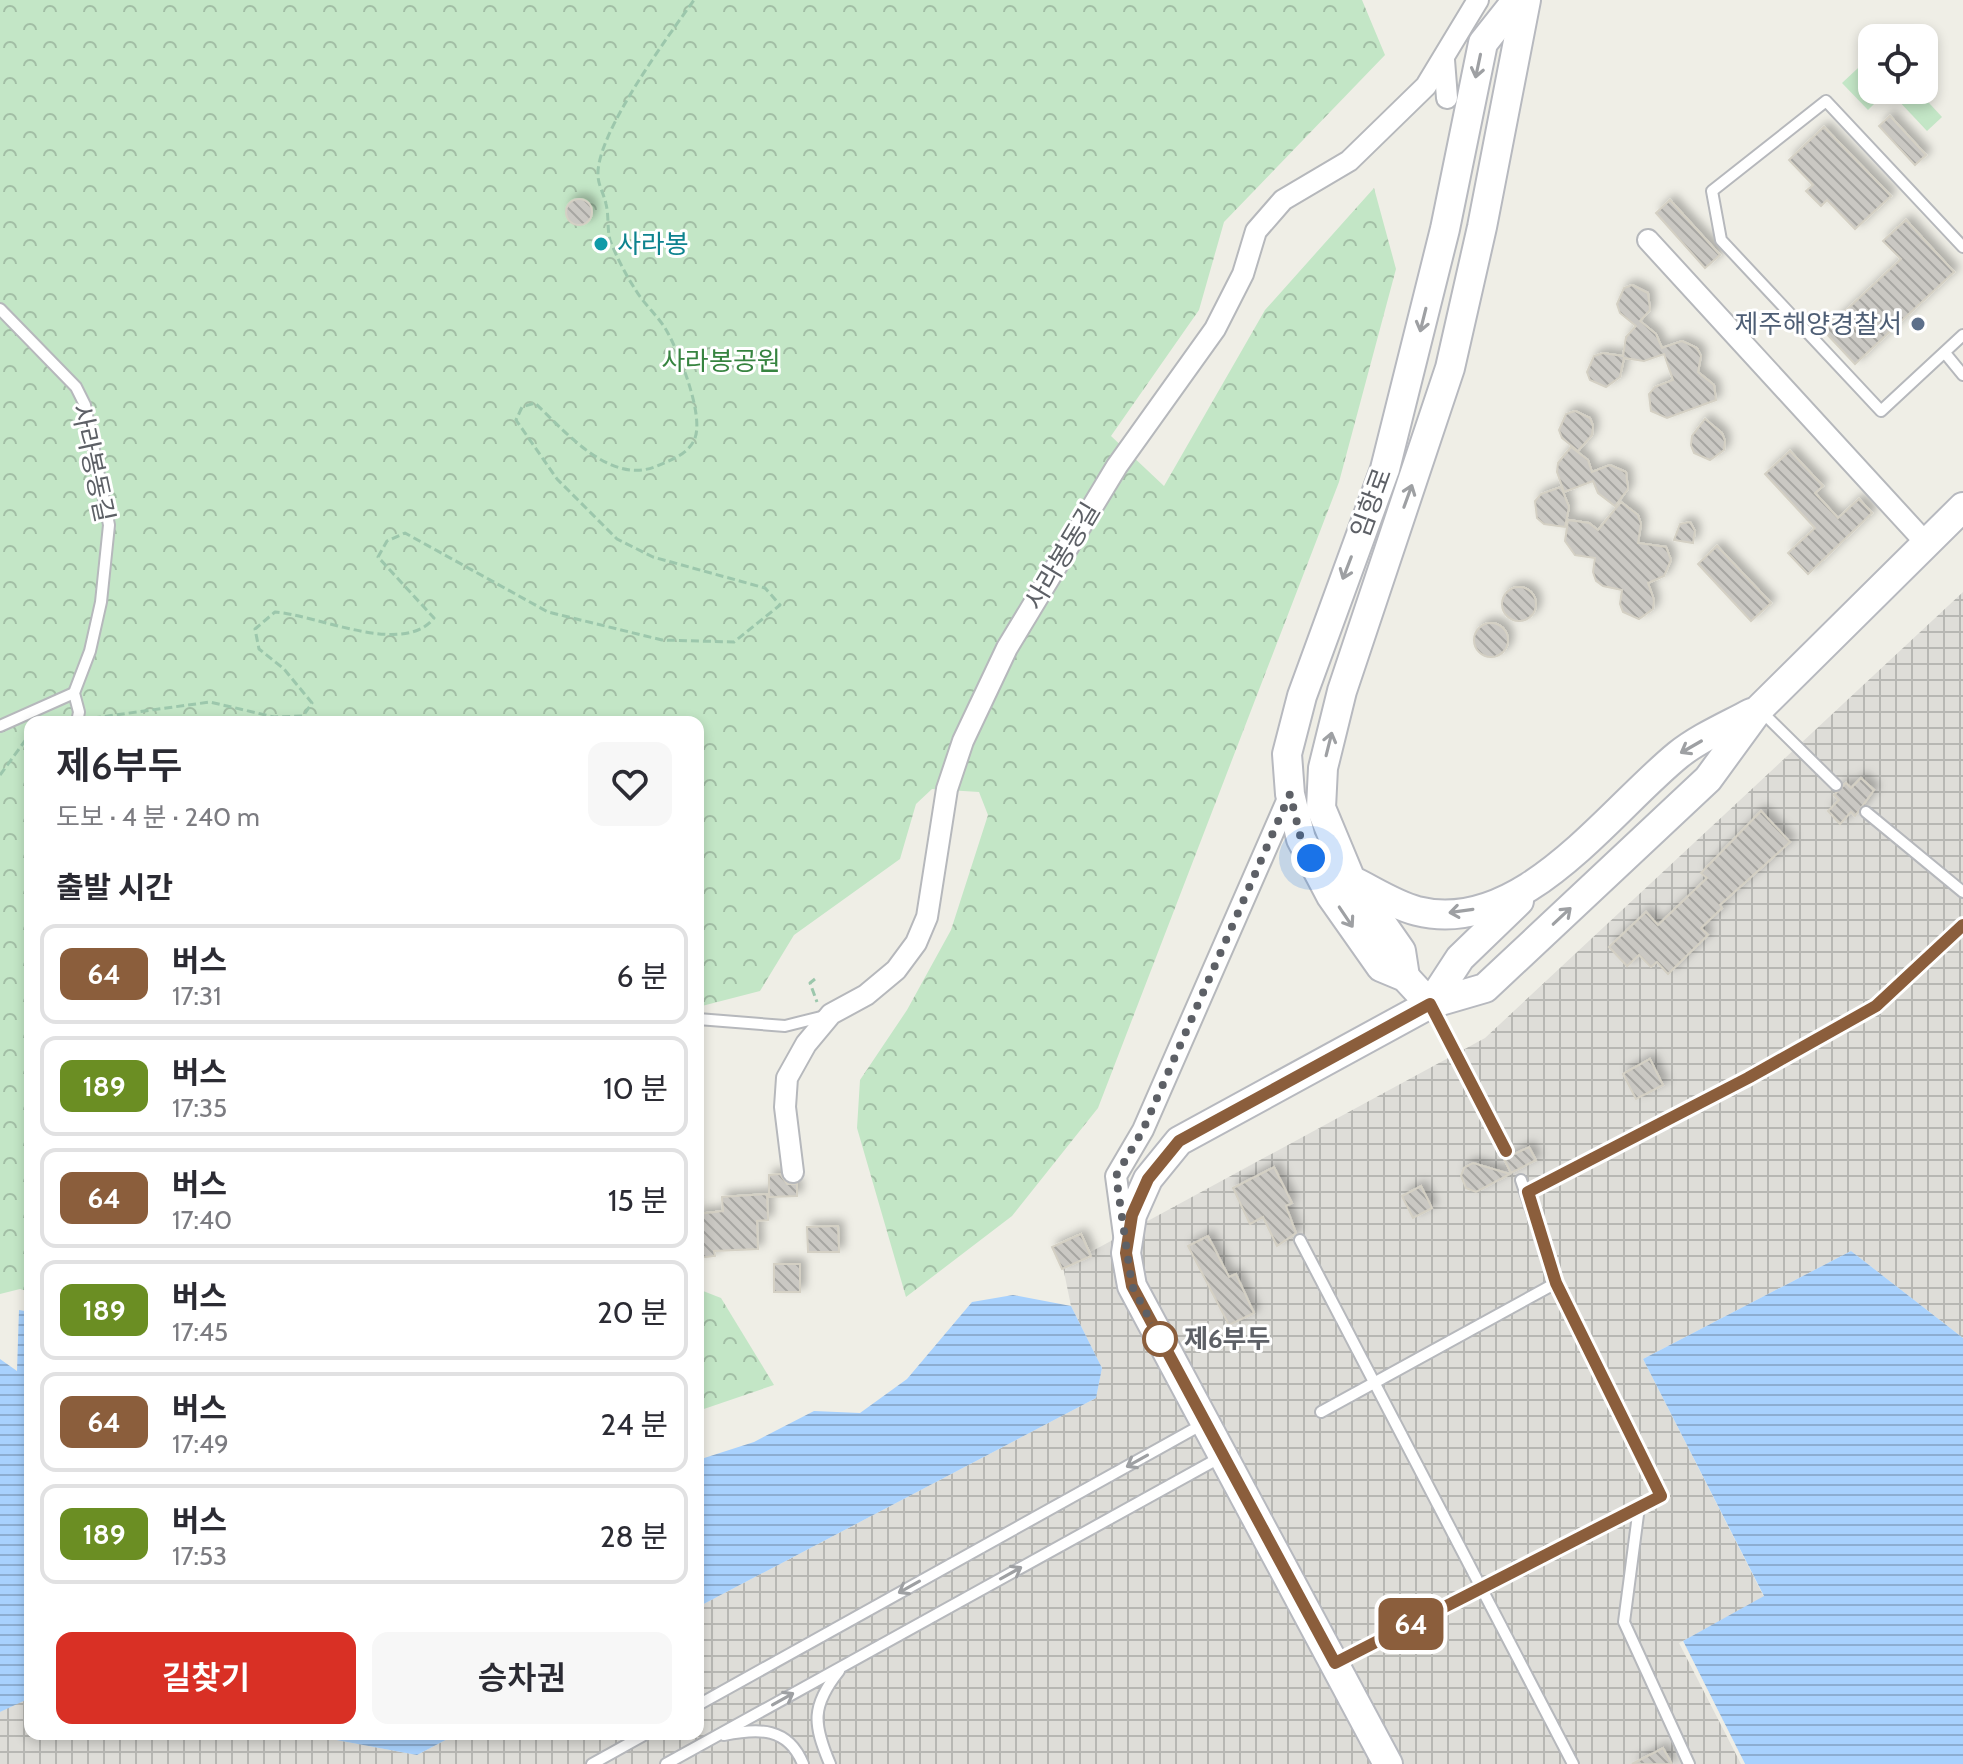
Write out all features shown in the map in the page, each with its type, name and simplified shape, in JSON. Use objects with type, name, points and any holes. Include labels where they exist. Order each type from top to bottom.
[{"type":"main road","name":"임항로","points":[[1430,1004],[1405,977],[1381,967],[1331,896],[1301,839],[1290,794],[1287,754],[1302,696],[1385,469],[1445,229],[1483,43],[1517,0]]},
{"type":"main road","name":"임항로","points":[[1405,977],[1401,951],[1351,880],[1321,808],[1323,768],[1351,664],[1450,368],[1482,227],[1526,0]]},
{"type":"main road","points":[[1388,1764],[1132,1286],[1126,1253],[1132,1215],[1148,1179],[1179,1141],[1430,1004],[1485,988],[1708,779],[1759,709],[1963,507]]},
{"type":"main road","points":[[1430,1004],[1460,958],[1680,753],[1759,709]]},
{"type":"main road","points":[[1351,880],[1416,910],[1443,914],[1487,907],[1534,886]]},
{"type":"street","name":"사라봉동길","points":[[827,1015],[866,995],[896,970],[916,943],[927,917],[947,789],[969,728],[1007,648],[1117,466],[1215,329],[1243,274],[1256,231],[1283,200],[1349,161],[1426,86],[1478,0]]},
{"type":"street","points":[[1444,60],[1447,98]]},
{"type":"street","points":[[1648,240],[1925,542]]},
{"type":"street","points":[[1126,1253],[1116,1176],[1143,1130],[1290,794]]},
{"type":"street","points":[[793,1172],[785,1107],[787,1078],[827,1015]]},
{"type":"lane","points":[[1963,247],[1826,101],[1712,191],[1721,240],[1881,411],[1963,335]]},
{"type":"lane","name":"사라봉동길","points":[[0,309],[76,387],[85,405],[109,525],[101,602],[90,651],[74,693],[78,716]]},
{"type":"lane","points":[[1945,353],[1963,375]]},
{"type":"lane","points":[[0,726],[74,693]]},
{"type":"lane","points":[[1759,709],[1836,785]]},
{"type":"lane","points":[[1866,812],[1963,892]]},
{"type":"lane","points":[[1528,1192],[1748,1078],[1876,1006],[1963,925]]},
{"type":"lane","points":[[1430,1004],[1506,1151]]},
{"type":"lane","name":"사라봉동길","points":[[704,1019],[785,1026],[827,1015]]},
{"type":"lane","points":[[1335,1663],[1661,1496],[1556,1283],[1528,1192],[1521,1180]]},
{"type":"lane","points":[[1300,1240],[1573,1764]]},
{"type":"lane","points":[[1321,1412],[1556,1283]]},
{"type":"lane","points":[[704,1702],[1205,1423]]},
{"type":"lane","points":[[666,1764],[1223,1456]]},
{"type":"lane","points":[[1639,1507],[1624,1622],[1684,1762]]},
{"type":"lane","points":[[830,1764],[819,1737],[817,1714],[820,1694],[842,1666]]},
{"type":"lane","points":[[715,1737],[753,1729],[780,1733],[797,1749],[803,1764]]},
{"type":"lane","points":[[592,1764],[635,1740]]},
{"type":"path","points":[[303,716],[312,703],[284,669],[259,649],[255,629],[275,612],[302,614],[390,636],[427,626],[434,618],[378,557],[387,541],[405,533],[548,612],[662,640],[734,642],[780,605],[765,588],[653,557],[617,539],[557,479],[516,420],[522,407],[535,403],[583,448],[620,469],[651,468],[680,456],[695,438],[697,414],[680,362],[665,328],[635,290],[610,238],[607,205],[597,176],[600,155],[621,114],[659,49],[694,0]]},
{"type":"path","points":[[117,716],[210,702],[270,716]]},
{"type":"path","points":[[0,775],[24,742]]},
{"type":"path","points":[[815,979],[810,983],[827,1015]]},
{"type":"shaded area","points":[[1963,592],[1963,1338],[1851,1251],[1643,1359],[1764,1597],[1683,1641],[1745,1764],[0,1764],[0,1712],[24,1699],[24,1740],[336,1740],[417,1755],[446,1740],[704,1740],[704,1604],[1096,1398],[1102,1368],[1071,1306],[1063,1267],[1485,1038]]},
{"type":"green space","name":"사라봉공원","points":[[0,0],[1362,0],[1385,55],[1224,222],[1199,310],[1111,436],[1164,486],[1265,310],[1374,188],[1396,269],[1339,482],[1098,1108],[1012,1216],[906,1297],[857,1128],[860,1080],[907,1010],[951,930],[988,815],[979,792],[932,789],[916,804],[900,859],[794,935],[760,991],[704,1005],[704,716],[24,716],[24,1290],[0,1294]]},
{"type":"green space","points":[[1858,68],[1858,100],[1842,83]]},
{"type":"green space","points":[[1902,104],[1930,104],[1942,117],[1927,131]]},
{"type":"green space","points":[[704,1291],[721,1298],[774,1385],[704,1409]]},
{"type":"water","points":[[1851,1251],[1963,1338],[1963,1764],[1745,1764],[1683,1641],[1764,1596],[1643,1359]]},
{"type":"water","points":[[1013,1295],[1071,1306],[1102,1368],[1096,1398],[704,1604],[704,1458],[754,1442],[814,1411],[860,1413],[907,1379],[972,1302]]},
{"type":"water","points":[[19,1310],[24,1311],[24,1701],[0,1712],[0,1359],[17,1371]]},
{"type":"water","points":[[336,1740],[446,1740],[417,1755]]},
{"type":"pier","points":[[1683,1641],[1745,1764],[1741,1764],[1679,1643]]},
{"type":"building","points":[[1890,116],[1926,155],[1915,165],[1879,126]]},
{"type":"building","points":[[1824,127],[1891,196],[1855,229],[1827,200],[1821,206],[1806,191],[1813,185],[1789,160]]},
{"type":"building","points":[[579,199],[588,203],[592,212],[588,221],[579,225],[570,221],[566,212],[570,203]]},
{"type":"building","points":[[1670,200],[1720,255],[1705,268],[1656,213]]},
{"type":"building","points":[[1906,220],[1954,272],[1855,364],[1824,331],[1901,259],[1883,241]]},
{"type":"building","points":[[1632,285],[1648,293],[1650,310],[1640,321],[1656,334],[1662,348],[1682,341],[1697,348],[1701,356],[1698,372],[1714,385],[1716,400],[1667,418],[1651,411],[1649,394],[1655,387],[1673,380],[1664,354],[1644,361],[1624,358],[1620,377],[1606,387],[1590,380],[1587,372],[1594,356],[1603,353],[1623,356],[1626,337],[1636,326],[1620,313],[1617,304],[1624,288]]},
{"type":"building","points":[[1575,411],[1590,418],[1593,426],[1592,435],[1578,451],[1562,438],[1559,430],[1566,414]]},
{"type":"building","points":[[1705,419],[1722,433],[1725,441],[1724,450],[1710,460],[1694,453],[1691,445],[1692,436]]},
{"type":"building","points":[[1571,447],[1588,460],[1592,472],[1610,465],[1626,472],[1628,489],[1615,506],[1598,493],[1593,481],[1564,492],[1557,472],[1558,463]]},
{"type":"building","points":[[1790,451],[1823,486],[1815,493],[1838,518],[1859,499],[1872,513],[1808,574],[1788,553],[1815,528],[1765,474]]},
{"type":"building","points":[[1561,487],[1569,507],[1565,527],[1544,524],[1537,518],[1535,501],[1541,494]]},
{"type":"building","points":[[1621,502],[1638,515],[1641,524],[1638,543],[1666,547],[1671,560],[1664,576],[1648,583],[1654,600],[1653,609],[1639,619],[1623,612],[1620,604],[1622,590],[1603,586],[1596,581],[1593,572],[1595,558],[1575,555],[1565,541],[1568,520],[1589,523],[1598,530]]},
{"type":"building","points":[[1690,522],[1695,531],[1693,543],[1674,540],[1680,524]]},
{"type":"building","points":[[1717,546],[1771,603],[1751,621],[1698,564]]},
{"type":"building","points":[[1519,587],[1531,592],[1536,604],[1531,616],[1519,621],[1507,616],[1502,604],[1507,592]]},
{"type":"building","points":[[1491,623],[1503,628],[1508,640],[1503,652],[1491,657],[1479,652],[1474,640],[1479,628]]},
{"type":"building","points":[[1861,778],[1874,790],[1855,816],[1851,812],[1840,824],[1828,811],[1839,800],[1834,795],[1846,783],[1851,788]]},
{"type":"building","points":[[1761,811],[1790,842],[1720,905],[1722,908],[1701,928],[1708,935],[1668,974],[1657,962],[1651,967],[1639,955],[1627,966],[1609,947],[1646,912],[1658,925],[1707,878],[1701,873]]},
{"type":"building","points":[[1650,1059],[1663,1085],[1636,1099],[1623,1074]]},
{"type":"building","points":[[1529,1147],[1536,1160],[1511,1173],[1504,1159]]},
{"type":"building","points":[[1473,1163],[1510,1174],[1476,1192],[1466,1188],[1461,1176],[1464,1168]]},
{"type":"building","points":[[1274,1167],[1292,1203],[1286,1206],[1296,1233],[1277,1246],[1263,1217],[1250,1224],[1233,1188]]},
{"type":"building","points":[[780,1174],[787,1184],[797,1184],[797,1196],[769,1197],[769,1175]]},
{"type":"building","points":[[1421,1186],[1432,1208],[1413,1218],[1402,1196]]},
{"type":"building","points":[[767,1194],[768,1220],[757,1221],[758,1249],[714,1251],[715,1256],[704,1257],[704,1213],[723,1211],[722,1197]]},
{"type":"building","points":[[838,1226],[839,1252],[808,1252],[807,1227]]},
{"type":"building","points":[[1081,1234],[1091,1256],[1062,1269],[1052,1247]]},
{"type":"building","points":[[1208,1236],[1229,1277],[1236,1274],[1254,1313],[1229,1325],[1188,1246]]},
{"type":"building","points":[[774,1264],[800,1264],[800,1292],[774,1292]]},
{"type":"building","points":[[1663,1748],[1672,1764],[1632,1764]]},
{"type":"bus line","name":"64","points":[[1506,1151],[1430,1004],[1179,1141],[1148,1179],[1132,1215],[1126,1253],[1132,1286],[1335,1663],[1661,1496],[1556,1283],[1528,1192],[1748,1078],[1876,1006],[1963,925]]},
{"type":"place","name":"사라봉","points":[[601,244]]},
{"type":"place","name":"제주해양경찰서","points":[[1918,324]]},
{"type":"place","name":"제6부두","points":[[1160,1339]]},
{"type":"route","points":[[1160,1339],[1132,1286],[1116,1176],[1143,1130],[1290,794],[1301,839],[1311,858]]}]
